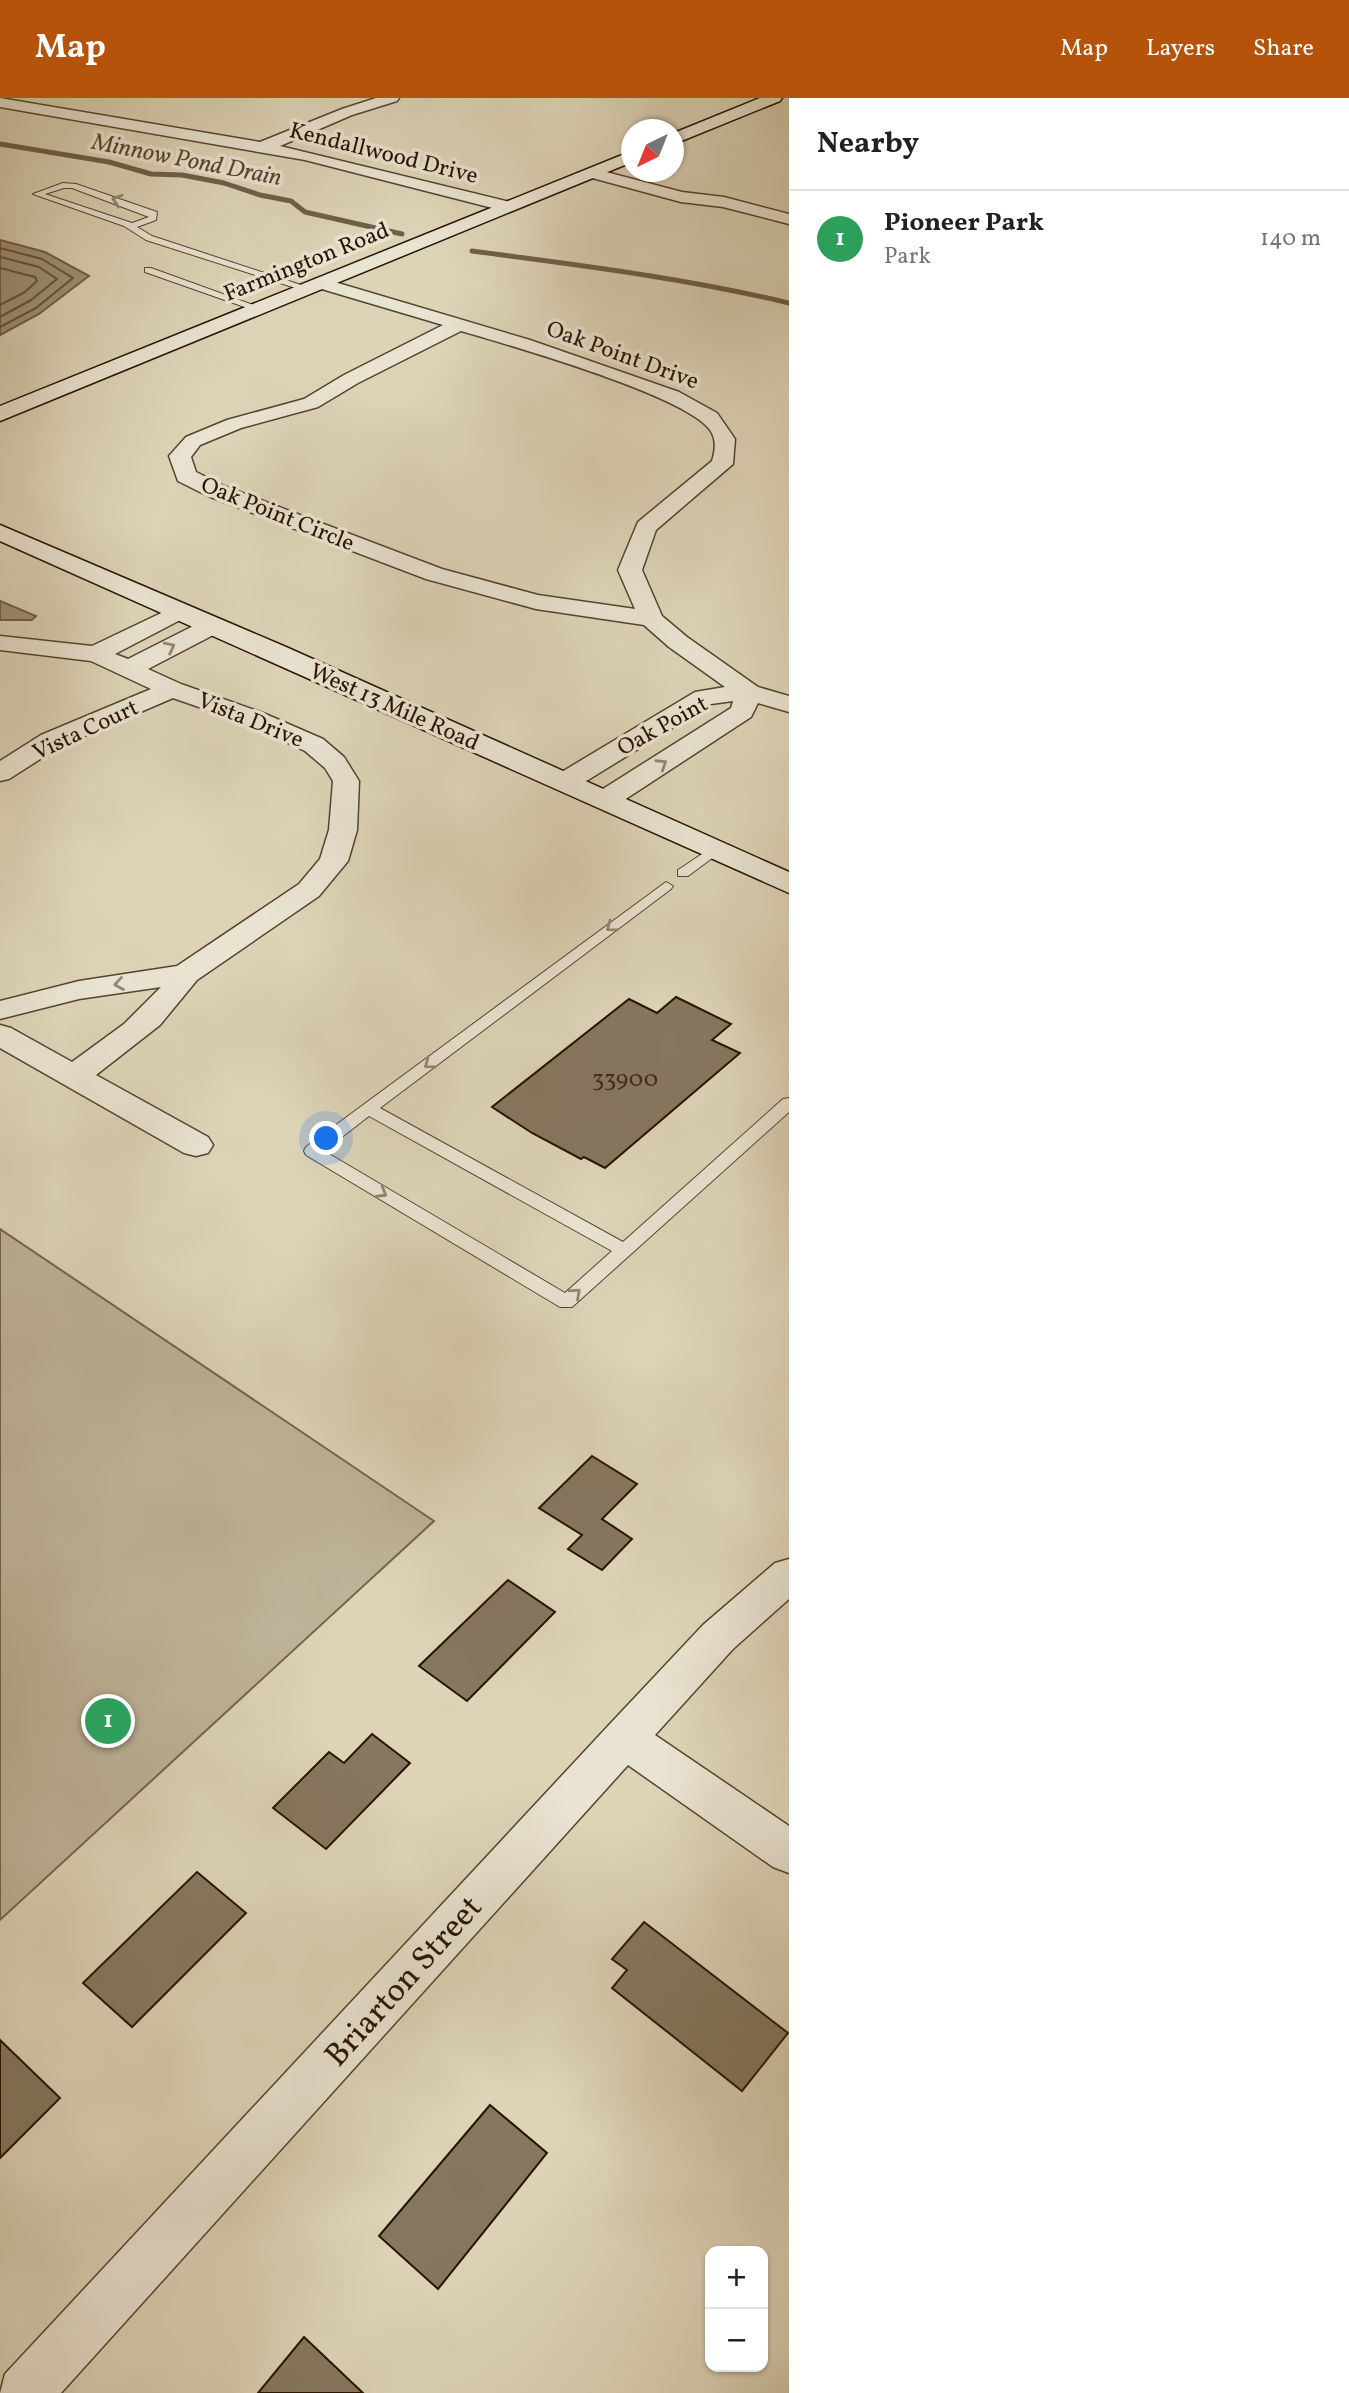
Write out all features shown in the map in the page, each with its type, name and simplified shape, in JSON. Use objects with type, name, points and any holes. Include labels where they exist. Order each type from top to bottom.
[{"type":"street","points":[[263,146],[347,112],[392,98]]},
{"type":"street","points":[[684,135],[774,98]]},
{"type":"street","name":"Kendallwood Drive","points":[[0,102],[263,146],[398,177],[508,207]]},
{"type":"street","points":[[64,112],[83,103]]},
{"type":"street","name":"Farmington Road","points":[[0,414],[621,160]]},
{"type":"street","points":[[600,169],[681,197],[724,202],[789,219]]},
{"type":"street","name":"Oak Point Drive","points":[[314,286],[458,325],[601,370],[689,404],[716,424],[725,437],[727,449],[722,464],[646,527],[630,570],[651,619],[678,642],[749,692],[789,705]]},
{"type":"street","name":"Oak Point Circle","points":[[458,325],[351,379],[311,403],[234,424],[193,441],[180,456],[186,476],[216,491],[434,574],[536,602],[651,619]]},
{"type":"street","name":"West 13 Mile Road","points":[[0,532],[789,884]]},
{"type":"street","points":[[96,654],[178,612]]},
{"type":"street","points":[[128,669],[212,626]]},
{"type":"street","name":"Vista Drive","points":[[0,643],[96,654],[172,689],[254,718],[314,745],[335,762],[346,780],[343,830],[334,860],[309,890],[186,974],[173,994],[124,1042],[73,1076]]},
{"type":"street","name":"Vista Court","points":[[0,773],[50,741],[172,689]]},
{"type":"street","name":"Oak Point","points":[[565,782],[704,697],[749,692],[742,712],[605,800]]},
{"type":"street","name":"Vista Drive","points":[[0,1010],[79,990],[186,974]]},
{"type":"street","points":[[0,1035],[196,1145]]},
{"type":"street","name":"Briarton Street","points":[[24,2393],[718,1637],[789,1575]]},
{"type":"street","points":[[624,1738],[789,1852]]},
{"type":"lane","points":[[130,227],[153,218],[154,214],[73,186],[64,185],[37,194],[130,227],[149,238],[314,286]]},
{"type":"lane","points":[[148,270],[259,309]]},
{"type":"lane","points":[[683,873],[714,850]]},
{"type":"lane","points":[[666,886],[312,1152],[566,1302],[789,1102]]},
{"type":"lane","points":[[369,1109],[624,1250]]},
{"type":"shaded area","points":[[0,1229],[434,1521],[0,1920]]},
{"type":"water","points":[[0,240],[45,252],[89,276],[39,314],[0,335]]},
{"type":"water","points":[[0,601],[36,616],[32,620],[0,620]]},
{"type":"building","points":[[676,997],[731,1024],[712,1040],[740,1053],[605,1168],[584,1157],[581,1159],[532,1133],[492,1107],[629,999],[657,1013]]},
{"type":"building","points":[[592,1456],[637,1484],[602,1519],[632,1539],[602,1570],[568,1549],[582,1535],[539,1508]]},
{"type":"building","points":[[508,1580],[555,1612],[467,1701],[419,1666]]},
{"type":"building","points":[[372,1734],[410,1763],[326,1849],[273,1808],[329,1752],[344,1763]]},
{"type":"building","points":[[197,1872],[246,1913],[132,2027],[83,1983]]},
{"type":"building","points":[[644,1922],[788,2033],[742,2091],[612,1988],[627,1970],[612,1959]]},
{"type":"building","points":[[0,2040],[60,2098],[0,2158]]},
{"type":"building","points":[[490,2105],[547,2153],[438,2289],[379,2236]]},
{"type":"building","points":[[304,2337],[363,2393],[258,2393]]},
{"type":"waterway","name":"Minnow Pond Drain","points":[[0,144],[109,162],[151,174],[182,175],[224,183],[260,195],[291,201],[305,212],[402,234]]},
{"type":"waterway","name":"Minnow Pond Drain","points":[[472,251],[671,279],[789,303]]},
{"type":"place","name":"Pioneer Park","points":[[108,1721]]}]
